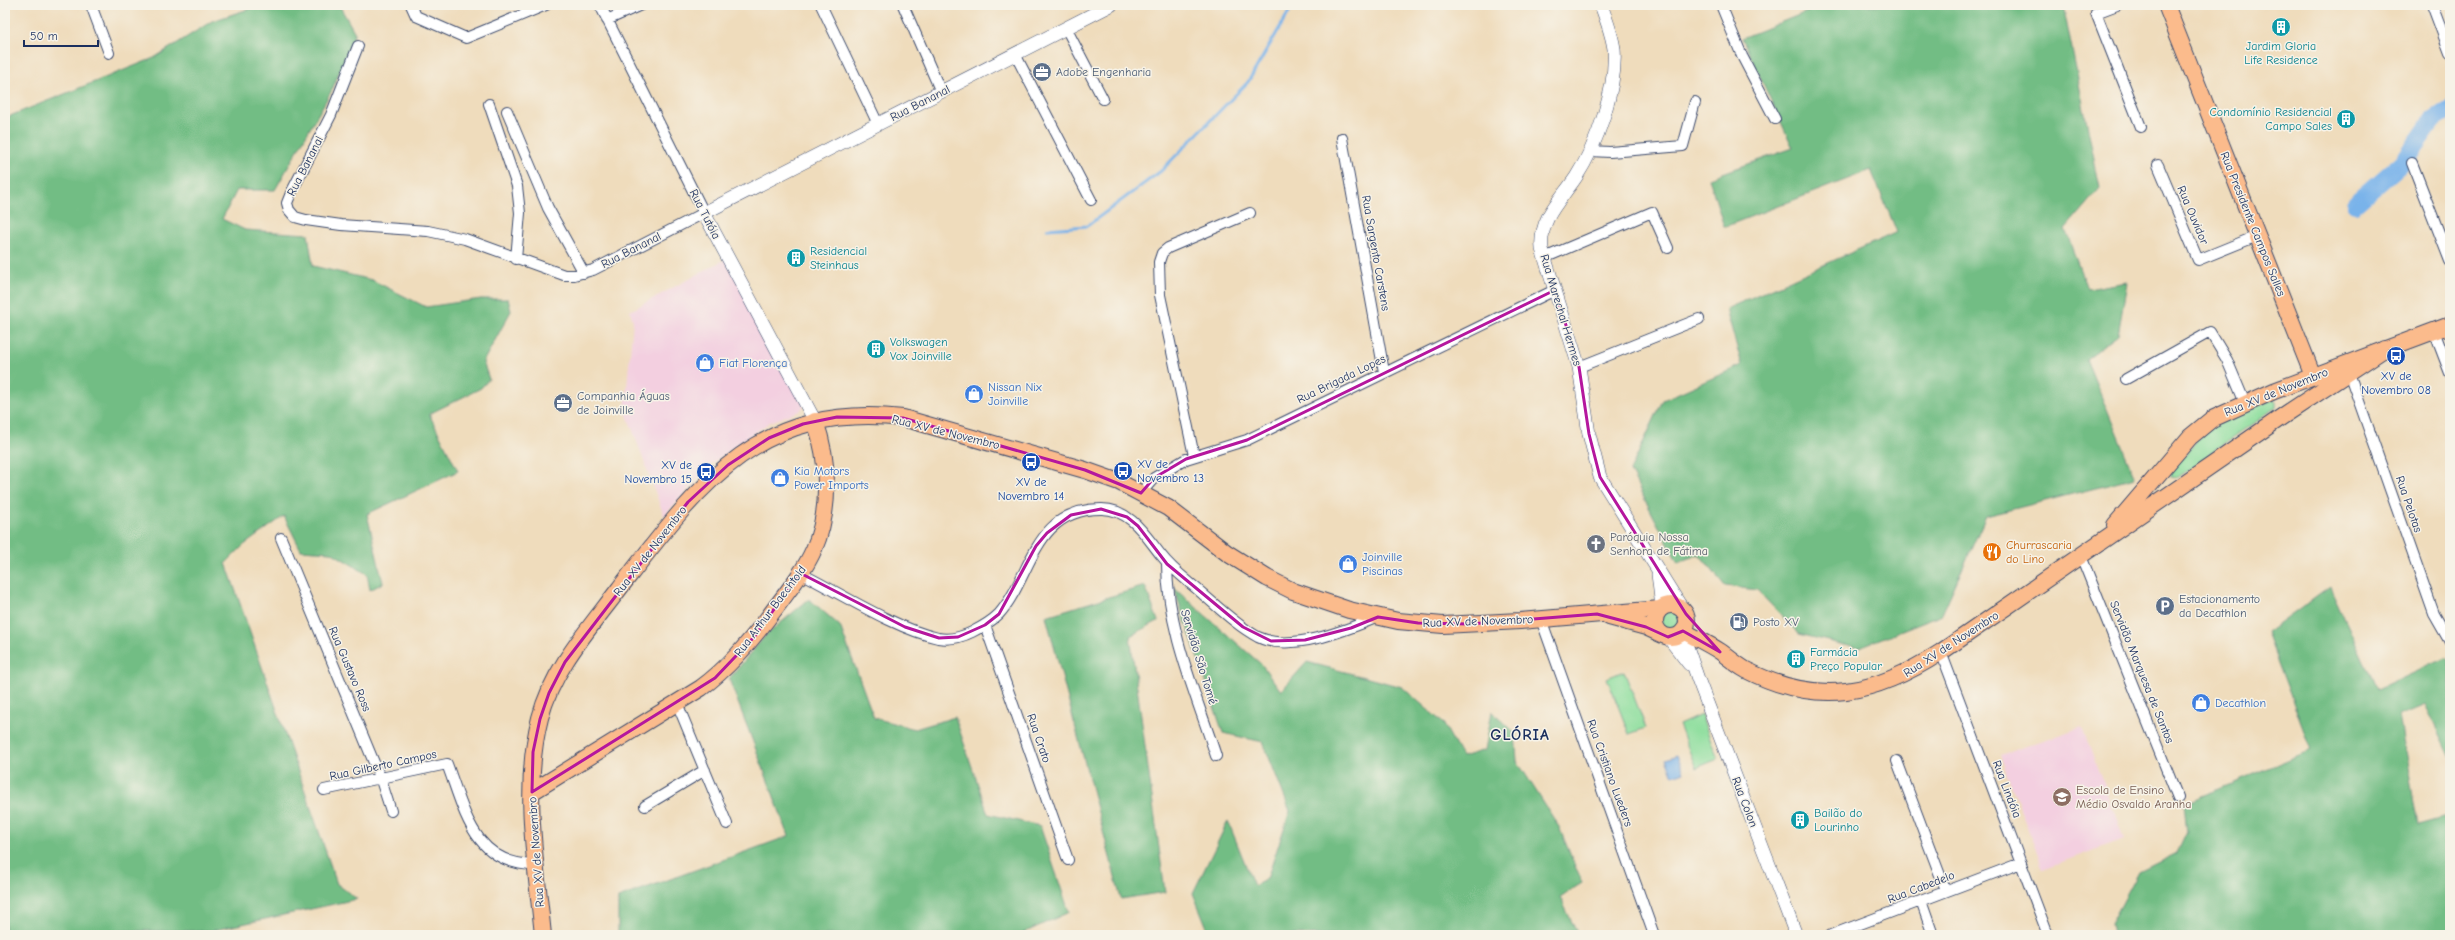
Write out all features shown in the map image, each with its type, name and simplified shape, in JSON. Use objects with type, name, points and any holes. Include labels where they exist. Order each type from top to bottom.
[{"type":"main road","name":"Rua Presidente Campos Salles","points":[[2166,5],[2313,376]]},
{"type":"main road","name":"Rua XV de Novembro","points":[[2100,542],[2190,437],[2206,424],[2246,403],[2274,391],[2450,325]]},
{"type":"main road","name":"Rua XV de Novembro","points":[[1597,614],[1674,634],[1720,652],[1744,668],[1773,682],[1798,689],[1829,693],[1858,690],[1889,681],[1941,652],[2283,416],[2384,350]]},
{"type":"main road","points":[[2274,391],[2281,393],[2286,398],[2283,416]]},
{"type":"main road","name":"Rua XV de Novembro","points":[[543,935],[536,865],[532,792],[533,752],[544,706],[556,678],[591,626],[668,526],[712,478],[739,456],[769,438],[815,421],[861,416],[903,418],[1085,470],[1141,493],[1168,508],[1226,553],[1267,578],[1318,601],[1378,617],[1443,625],[1541,619],[1661,608]]},
{"type":"main road","name":"Rua Arthur Baechtold","points":[[532,792],[678,703],[715,678],[737,657],[800,573],[814,550],[823,513],[824,455],[815,421]]},
{"type":"main road","points":[[2170,461],[2166,472],[2166,479],[2174,492]]},
{"type":"main road","points":[[1675,605],[1684,612],[1687,624],[1674,634],[1656,627],[1655,622],[1661,608],[1675,605]]},
{"type":"main road","name":"Rua XV de Novembro","points":[[1684,612],[1720,652]]},
{"type":"street","points":[[411,5],[416,16],[466,38],[546,5]]},
{"type":"street","name":"Rua Tutóia","points":[[600,5],[704,213],[815,421]]},
{"type":"street","points":[[607,20],[641,5]]},
{"type":"street","points":[[821,5],[878,124]]},
{"type":"street","points":[[903,5],[941,92]]},
{"type":"street","name":"Rua Bananal","points":[[358,46],[334,109],[287,203],[289,210],[295,217],[318,222],[447,234],[564,275],[584,273],[1111,5]]},
{"type":"street","name":"Rua Marechal Hermes","points":[[1601,5],[1612,39],[1614,64],[1608,100],[1590,151],[1576,177],[1545,220],[1541,233],[1544,258],[1579,367],[1589,434],[1600,477],[1684,612]]},
{"type":"street","points":[[1721,5],[1742,56],[1775,119]]},
{"type":"street","points":[[2117,5],[2096,13],[2141,127]]},
{"type":"street","points":[[2432,5],[2450,53]]},
{"type":"street","points":[[93,6],[109,53]]},
{"type":"street","points":[[1066,28],[1103,99]]},
{"type":"street","points":[[1015,54],[1091,200]]},
{"type":"street","points":[[1590,151],[1610,152],[1683,146],[1695,102]]},
{"type":"street","points":[[489,104],[517,186],[520,212],[516,259]]},
{"type":"street","points":[[507,111],[548,208],[584,273]]},
{"type":"street","name":"Rua Sargento Carstens","points":[[1342,138],[1384,372]]},
{"type":"street","points":[[2412,163],[2450,261]]},
{"type":"street","name":"Rua Ouvidor","points":[[2158,165],[2198,260],[2257,236]]},
{"type":"street","points":[[1544,258],[1652,212],[1668,248]]},
{"type":"street","points":[[1194,456],[1160,294],[1159,262],[1162,253],[1168,248],[1250,213]]},
{"type":"street","name":"Rua Brigada Lopes","points":[[1141,493],[1154,478],[1170,466],[1194,456],[1248,440],[1384,372],[1555,290]]},
{"type":"street","points":[[1579,367],[1699,319]]},
{"type":"street","points":[[2434,331],[2450,373]]},
{"type":"street","points":[[2126,378],[2210,332],[2228,360],[2246,403]]},
{"type":"street","name":"Rua Pelotas","points":[[2349,373],[2434,614],[2450,642]]},
{"type":"street","points":[[800,573],[905,627],[930,636],[947,639],[958,637],[985,625],[999,614],[1006,604],[1036,546],[1047,533],[1072,515],[1101,509],[1114,511],[1127,517],[1138,526],[1167,564],[1243,627],[1258,637],[1271,642],[1283,643],[1305,640],[1351,628],[1378,617]]},
{"type":"street","name":"Rua Gustavo Ross","points":[[281,538],[380,777],[391,811]]},
{"type":"street","name":"Servidão Marquesa de Santos","points":[[2081,556],[2178,798]]},
{"type":"street","name":"Servidão São Tomé","points":[[1167,564],[1167,593],[1172,621],[1216,756]]},
{"type":"street","name":"Rua Marechal Hermes","points":[[1657,568],[1661,608]]},
{"type":"street","name":"Rua Cristiano Lueders","points":[[1541,619],[1654,935]]},
{"type":"street","name":"Rua Crato","points":[[985,625],[1068,860]]},
{"type":"street","name":"Rua Colon","points":[[1674,634],[1694,670],[1796,935]]},
{"type":"street","name":"Rua Lindóia","points":[[1941,652],[2048,935]]},
{"type":"street","points":[[678,703],[727,824]]},
{"type":"street","points":[[1897,761],[1946,891]]},
{"type":"street","name":"Rua Gilberto Campos","points":[[324,790],[447,764],[471,827],[479,840],[500,857],[523,865],[536,865]]},
{"type":"street","points":[[645,806],[705,770]]},
{"type":"street","name":"Rua Cabedelo","points":[[1831,935],[2021,863]]},
{"type":"street","points":[[1921,901],[1933,935]]},
{"type":"highlighted area","points":[[1555,290],[1579,367],[1589,434],[1600,477],[1686,614],[1720,652],[1683,631],[1668,637],[1646,627],[1597,614],[1469,624],[1418,623],[1378,617],[1351,628],[1305,640],[1271,641],[1243,627],[1167,564],[1138,526],[1127,517],[1101,509],[1085,511],[1071,515],[1047,533],[1036,546],[999,614],[985,625],[958,637],[939,638],[905,627],[800,573],[754,637],[715,678],[532,792],[533,752],[540,719],[549,693],[565,662],[688,502],[728,465],[769,438],[803,424],[837,417],[903,418],[1085,470],[1141,493],[1154,478],[1186,459],[1247,440]]},
{"type":"shaded area","name":"Fiat Florença","points":[[726,259],[804,406],[800,411],[770,422],[712,463],[664,516],[625,409],[633,321],[630,311]]},
{"type":"shaded area","name":"Escola de Ensino Médio Osvaldo Aranha","points":[[2082,727],[2124,839],[2043,869],[2000,755]]},
{"type":"green space","points":[[261,5],[339,5],[355,33],[332,90],[275,190],[237,190],[222,219],[245,230],[308,234],[313,266],[372,280],[426,307],[481,299],[508,299],[511,311],[483,362],[489,379],[481,388],[429,414],[458,471],[367,514],[383,583],[370,590],[367,574],[331,552],[301,550],[284,516],[244,545],[226,563],[337,884],[357,899],[210,931],[120,931],[111,935],[5,935],[5,118],[154,58],[212,21]]},
{"type":"green space","points":[[1813,5],[2063,5],[2100,188],[2065,229],[2087,289],[2127,282],[2118,335],[2086,359],[2135,478],[1986,516],[1942,614],[1857,648],[1799,634],[1757,590],[1725,586],[1699,554],[1678,563],[1630,471],[1663,400],[1742,365],[1726,309],[1897,232],[1871,170],[1724,227],[1709,178],[1793,148],[1742,38],[1814,9]]},
{"type":"green space","points":[[2274,399],[2276,401],[2276,407],[2176,478],[2171,477],[2171,471],[2209,426]]},
{"type":"green space","points":[[1145,586],[1158,621],[1130,636],[1165,892],[1121,899],[1046,616]]},
{"type":"green space","points":[[2330,587],[2377,689],[2446,657],[2450,660],[2450,757],[2425,705],[2399,716],[2418,825],[2450,816],[2450,935],[2113,935],[2111,924],[2139,872],[2177,853],[2187,832],[2184,804],[2311,750],[2267,633]]},
{"type":"green space","points":[[1174,588],[1262,665],[1281,691],[1307,662],[1402,687],[1443,723],[1462,757],[1485,750],[1492,711],[1515,733],[1517,761],[1559,827],[1582,883],[1560,897],[1578,935],[1210,935],[1193,893],[1228,821],[1254,886],[1267,879],[1290,811],[1263,742],[1223,733]]},
{"type":"green space","points":[[809,599],[840,626],[874,718],[915,729],[955,717],[988,814],[1040,826],[1069,912],[1019,935],[618,935],[618,898],[789,836],[729,679],[765,636]]},
{"type":"green space","points":[[1670,611],[1676,614],[1679,620],[1676,626],[1670,629],[1664,626],[1661,620],[1664,614]]},
{"type":"green space","points":[[1624,671],[1646,728],[1629,734],[1607,678]]},
{"type":"green space","points":[[1701,715],[1718,759],[1696,768],[1679,725]]},
{"type":"water","points":[[1677,755],[1684,772],[1673,776],[1666,759]]},
{"type":"waterway","points":[[1047,229],[1087,226],[1161,171],[1248,82],[1293,5]]},
{"type":"waterway","points":[[2355,204],[2403,162],[2433,120],[2450,109]]},
{"type":"place","name":"Jardim Gloria Life Residence","points":[[2281,27]]},
{"type":"place","name":"Adobe Engenharia","points":[[1042,72]]},
{"type":"place","name":"Condomínio Residencial Campo Sales","points":[[2346,119]]},
{"type":"place","name":"Residencial Steinhaus","points":[[796,258]]},
{"type":"place","name":"Volkswagen Vox Joinville","points":[[876,349]]},
{"type":"place","name":"XV de Novembro 08","points":[[2396,356]]},
{"type":"place","name":"Fiat Florença","points":[[705,363]]},
{"type":"place","name":"Nissan Nix Joinville","points":[[974,394]]},
{"type":"place","name":"Companhia Águas de Joinville","points":[[563,403]]},
{"type":"place","name":"XV de Novembro 14","points":[[1031,462]]},
{"type":"place","name":"XV de Novembro 13","points":[[1123,471]]},
{"type":"place","name":"XV de Novembro 15","points":[[706,472]]},
{"type":"place","name":"Kia Motors Power Imports","points":[[780,478]]},
{"type":"place","name":"Paróquia Nossa Senhora de Fátima","points":[[1596,544]]},
{"type":"place","name":"Churrascaria do Lino","points":[[1992,552]]},
{"type":"place","name":"Joinville Piscinas","points":[[1348,564]]},
{"type":"place","name":"Estacionamento da Decathlon","points":[[2165,606]]},
{"type":"place","name":"Posto XV","points":[[1739,622]]},
{"type":"place","name":"Farmácia Preço Popular","points":[[1796,659]]},
{"type":"place","name":"Decathlon","points":[[2201,703]]},
{"type":"place","name":"Escola de Ensino Médio Osvaldo Aranha","points":[[2062,797]]},
{"type":"place","name":"Bailão do Lourinho","points":[[1800,820]]},
{"type":"district","name":"GLÓRIA","points":[[1520,735]]}]
